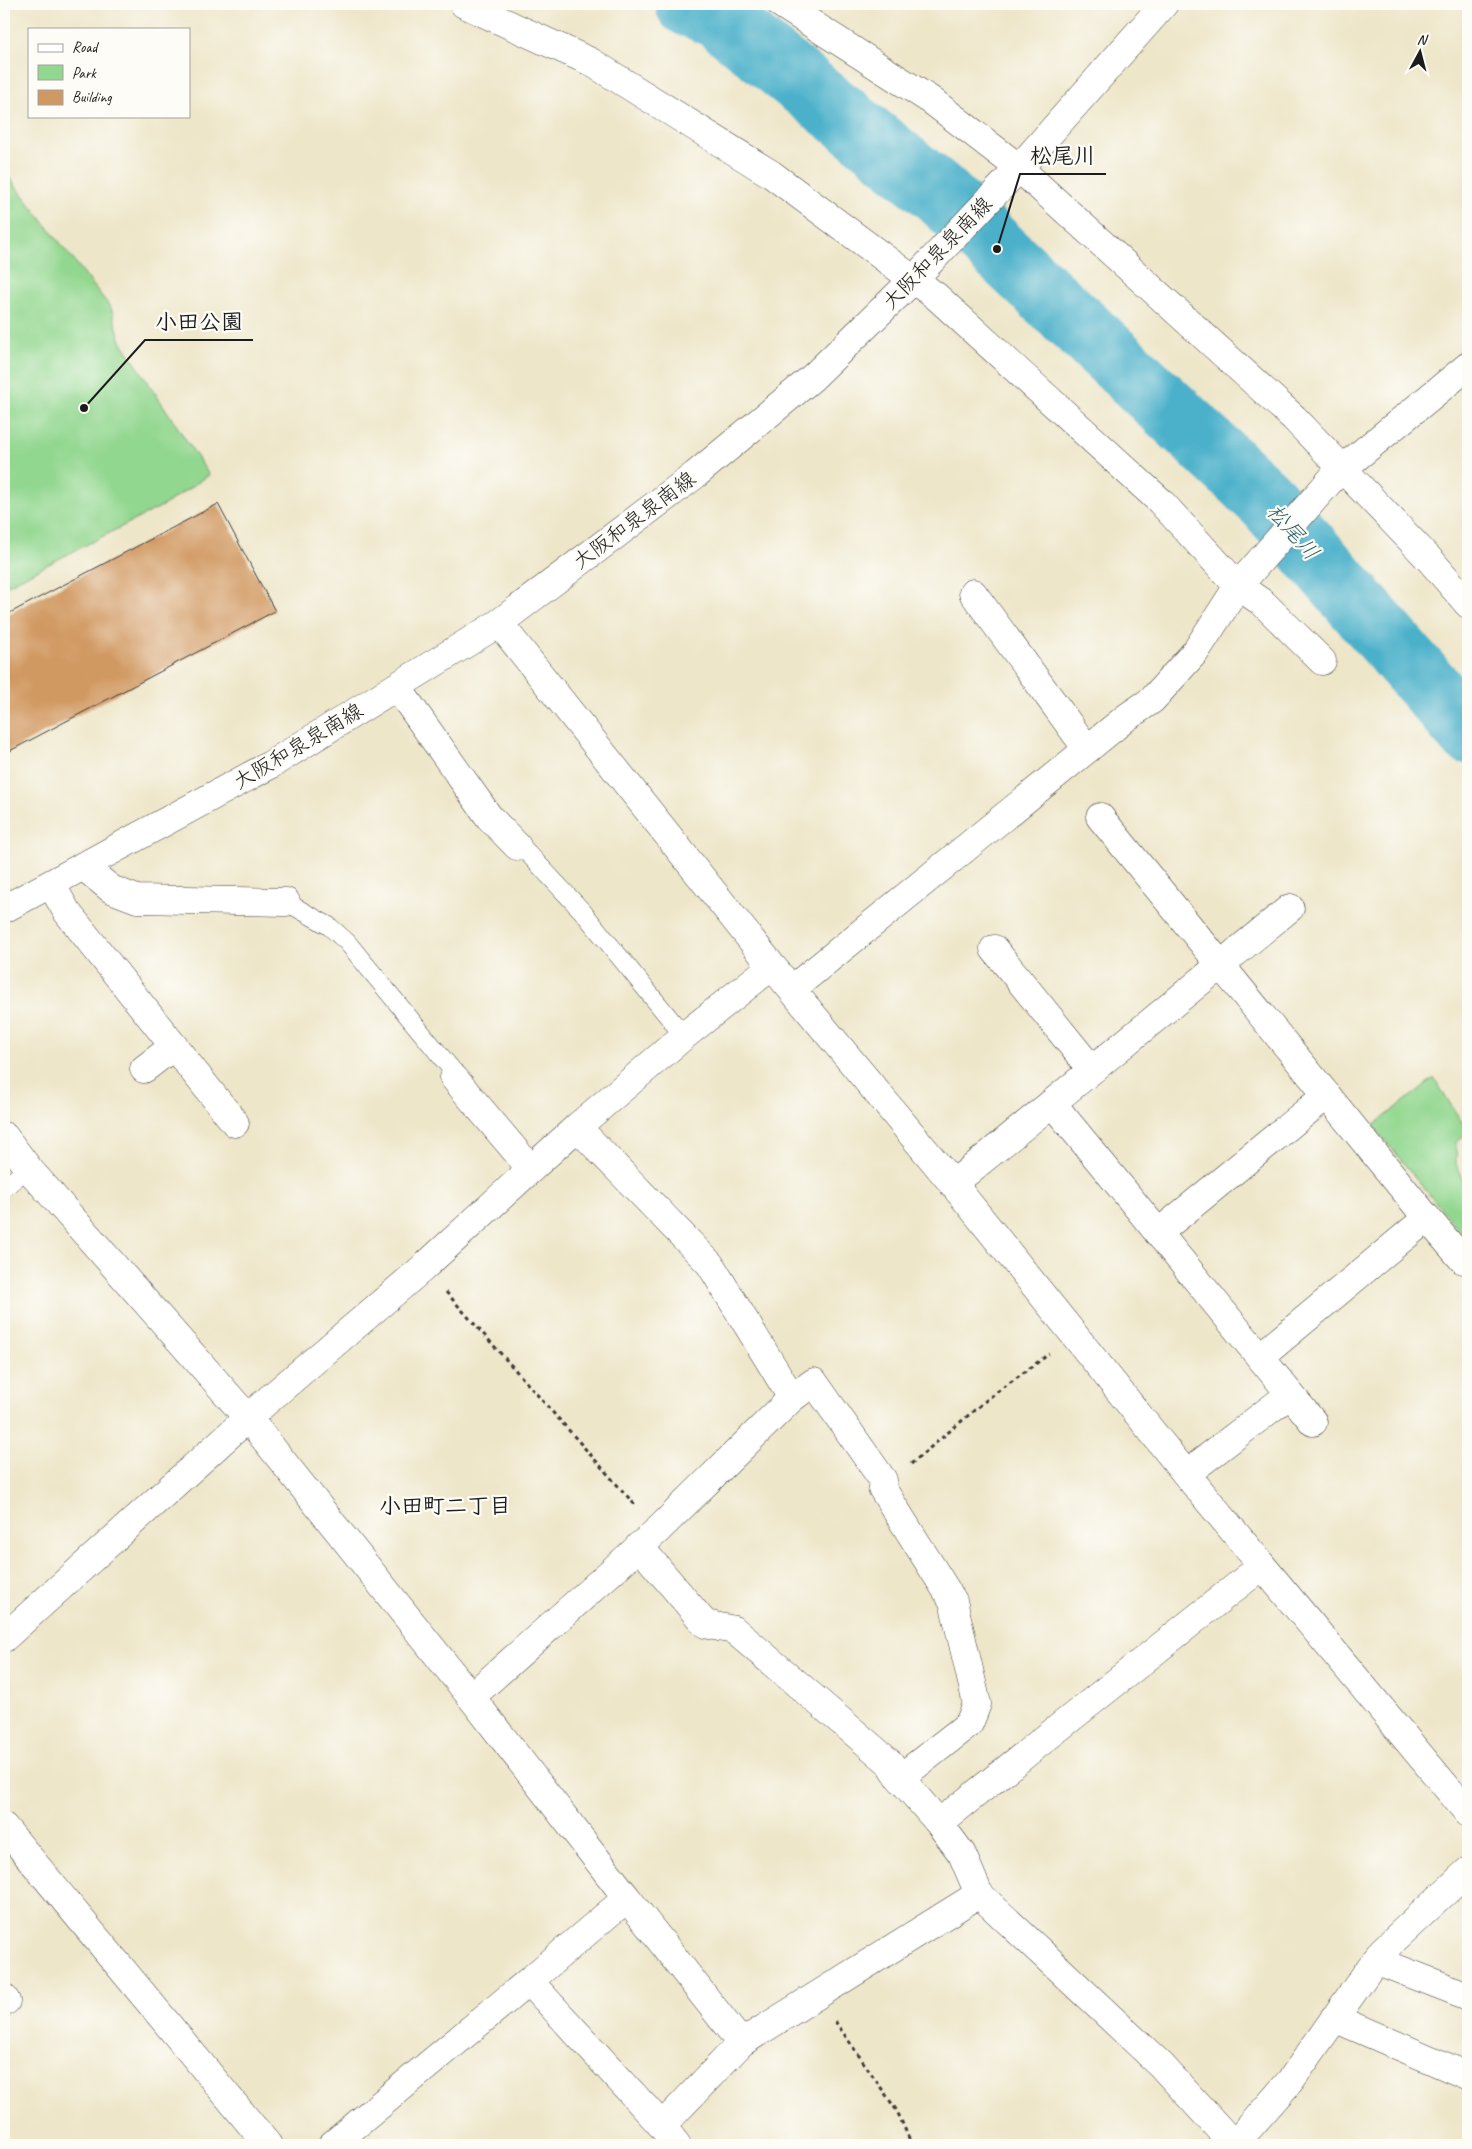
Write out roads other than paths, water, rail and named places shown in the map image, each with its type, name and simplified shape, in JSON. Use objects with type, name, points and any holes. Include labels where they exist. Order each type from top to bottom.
[{"type":"street","points":[[464,4],[591,62],[771,174],[917,276],[1160,501],[1322,661]]},
{"type":"street","points":[[781,4],[932,101],[1015,173],[1294,418],[1339,471],[1431,562],[1468,604]]},
{"type":"street","name":"大阪和泉泉南線","points":[[4,909],[270,765],[397,687],[499,622],[695,475],[812,378],[917,276],[1015,173],[1159,6]]},
{"type":"street","points":[[792,989],[1087,749],[1152,700],[1196,651],[1242,583],[1339,471],[1468,366]]},
{"type":"street","points":[[973,593],[1087,749]]},
{"type":"street","points":[[499,622],[772,966],[953,1184],[1186,1474],[1468,1813]]},
{"type":"street","points":[[397,687],[489,817],[518,846]]},
{"type":"street","points":[[1100,817],[1427,1218],[1463,1260],[1468,1258]]},
{"type":"street","points":[[83,866],[111,889],[137,899],[286,902]]},
{"type":"street","points":[[50,884],[67,912],[234,1123]]},
{"type":"street","points":[[953,1184],[1290,908]]},
{"type":"street","points":[[994,949],[1092,1070]]},
{"type":"street","points":[[4,1638],[248,1418],[424,1267],[577,1128],[684,1036],[772,966]]},
{"type":"street","points":[[144,1069],[174,1046]]},
{"type":"street","points":[[454,1078],[532,1169]]},
{"type":"street","points":[[1158,1233],[1327,1095]]},
{"type":"street","points":[[1052,1103],[1313,1422]]},
{"type":"street","points":[[577,1128],[710,1264],[792,1398]]},
{"type":"street","points":[[4,1136],[28,1168],[248,1418],[471,1697],[741,2043]]},
{"type":"street","points":[[1260,1357],[1427,1218]]},
{"type":"street","points":[[471,1697],[649,1538],[792,1398],[814,1382],[883,1480],[882,1488],[953,1601],[977,1704],[969,1724],[900,1778]]},
{"type":"street","points":[[1186,1474],[1290,1394]]},
{"type":"street","points":[[649,1538],[705,1624],[734,1630],[890,1762],[900,1778],[939,1822],[962,1854],[979,1894],[1161,2065],[1234,2145],[1291,2080],[1382,1950],[1468,1871]]},
{"type":"street","points":[[939,1822],[1262,1566]]},
{"type":"street","points":[[4,1827],[268,2145]]},
{"type":"street","points":[[528,1981],[670,2136],[741,2043],[979,1894]]},
{"type":"street","points":[[332,2145],[628,1898]]},
{"type":"street","points":[[1375,1960],[1468,1996]]},
{"type":"street","points":[[1334,2018],[1468,2076]]},
{"type":"lane","points":[[518,846],[583,912],[684,1036]]},
{"type":"lane","points":[[286,902],[329,926],[347,942],[453,1071],[454,1078]]},
{"type":"lane","points":[[4,1188],[28,1168]]},
{"type":"waterway","name":"松尾川","points":[[687,4],[717,16],[938,192],[1267,501],[1468,732]]},
{"type":"place","name":"松尾川","points":[[997,249]]},
{"type":"place","name":"小田公園","points":[[84,408]]},
{"type":"district","name":"小田町二丁目","points":[[445,1506]]}]
